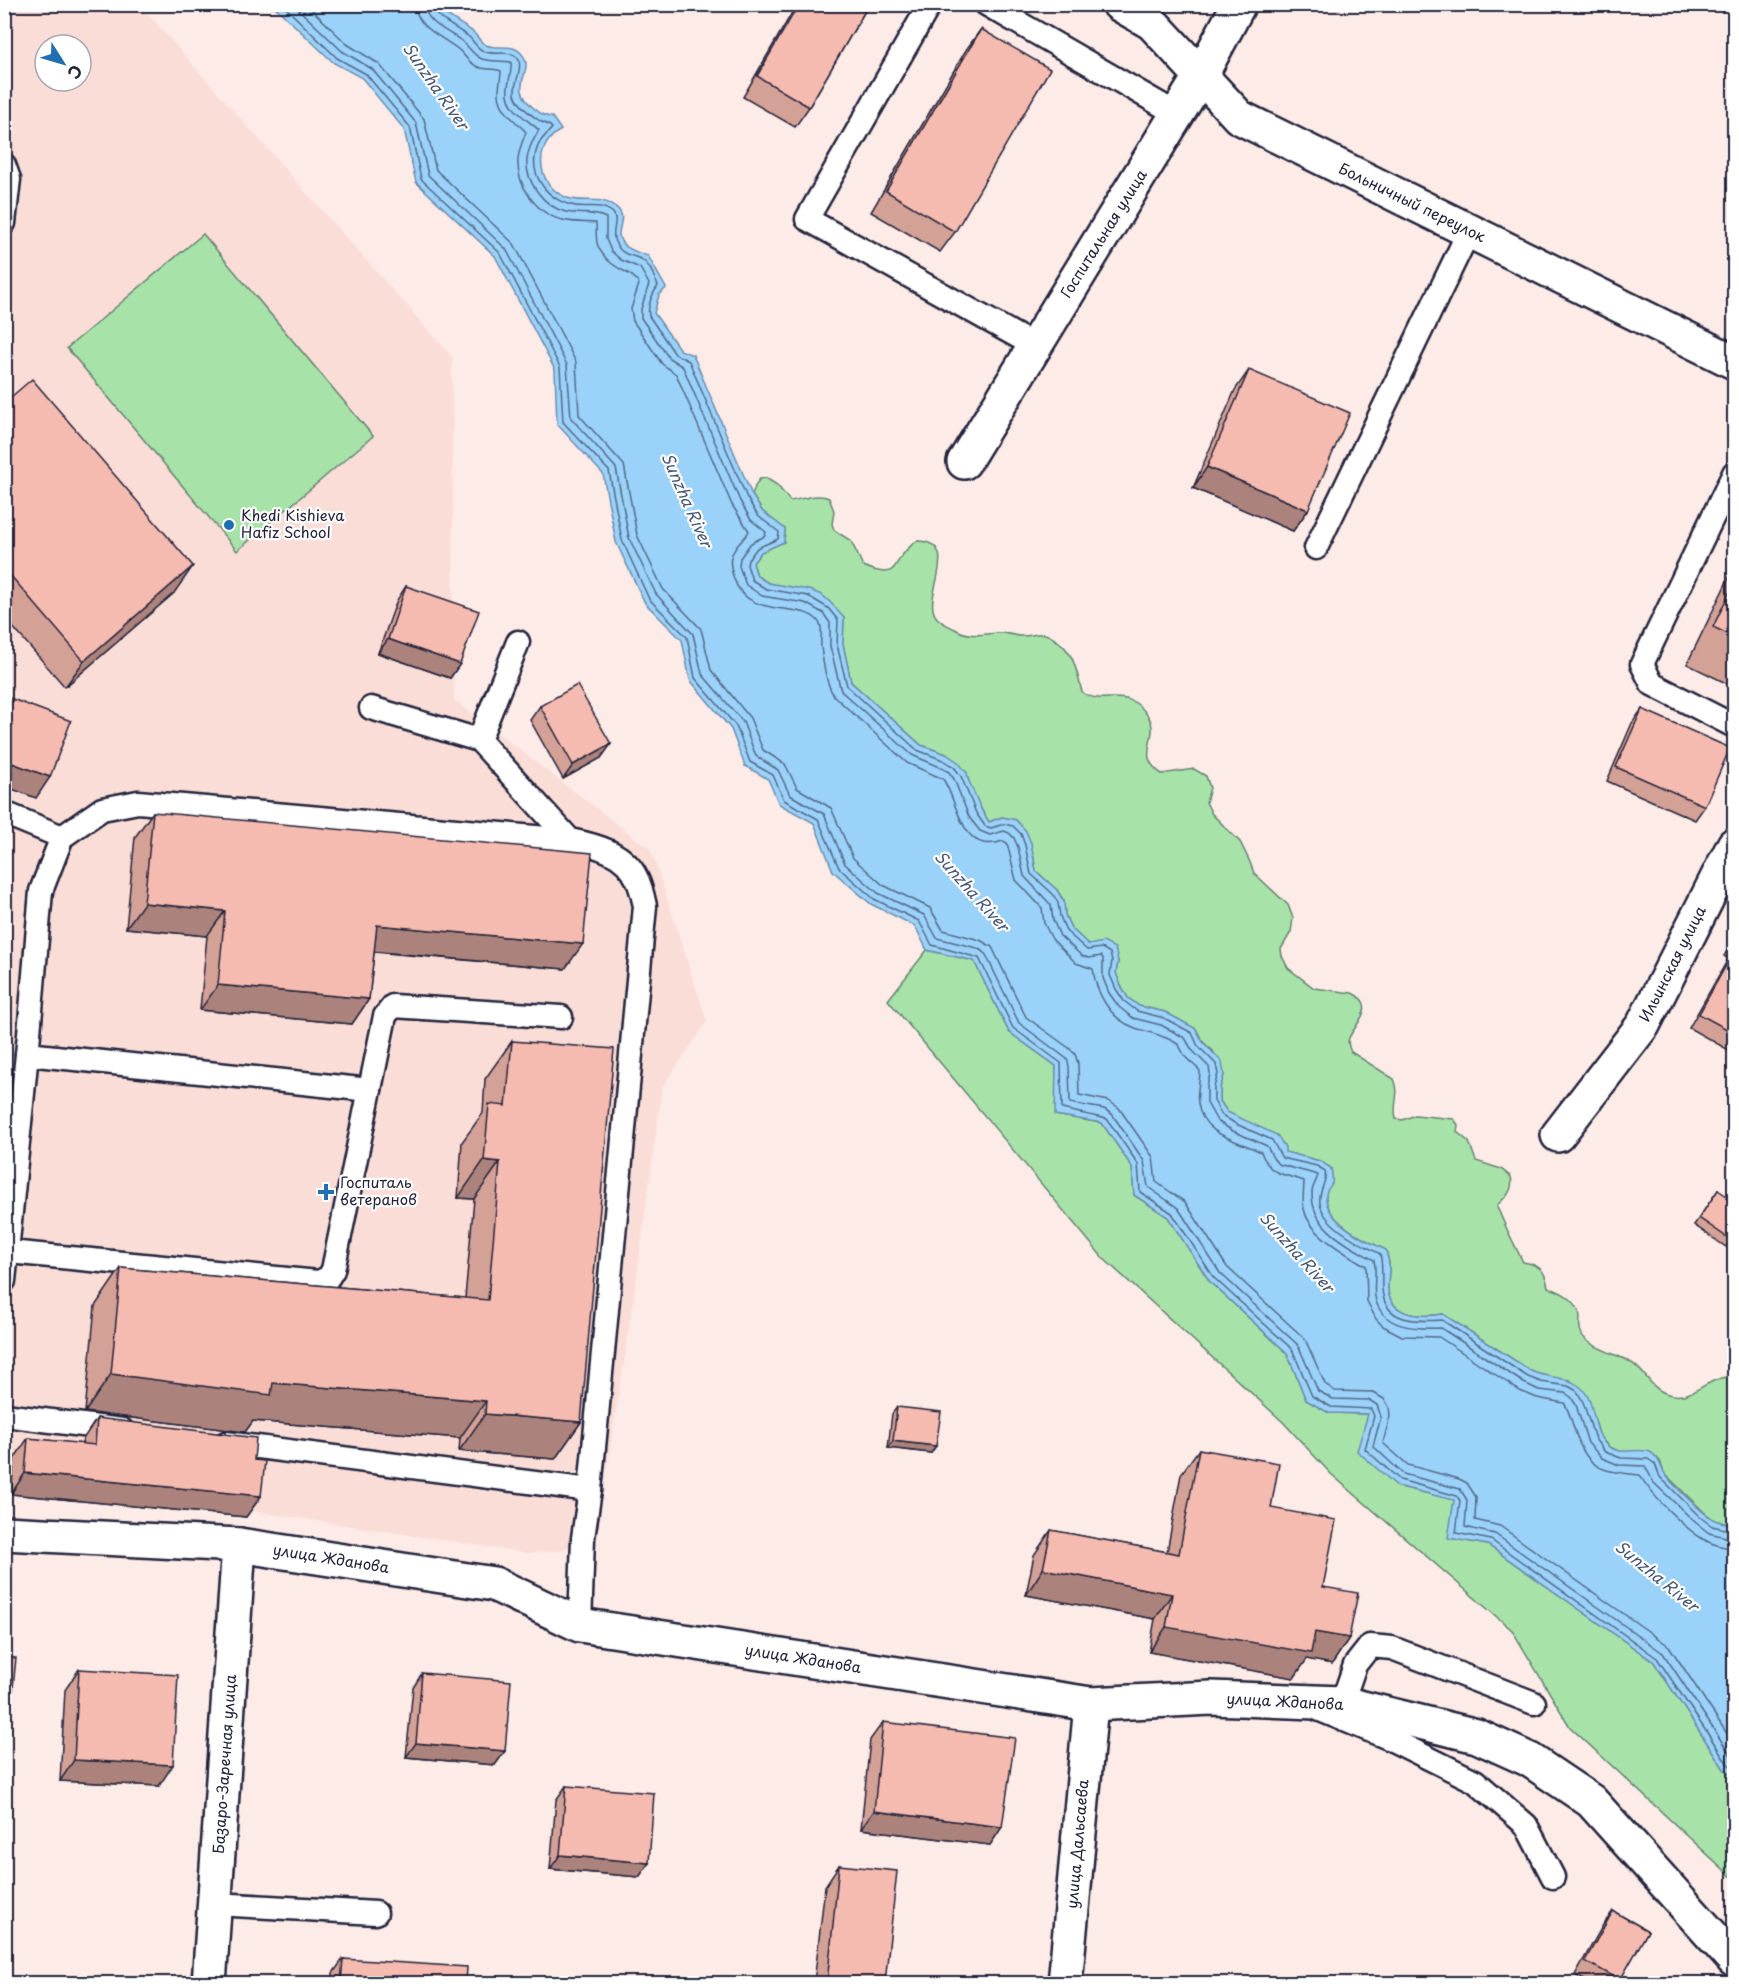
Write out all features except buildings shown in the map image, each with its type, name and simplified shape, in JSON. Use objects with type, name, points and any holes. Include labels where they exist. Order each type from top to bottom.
[{"type":"street","name":"Больничный переулок","points":[[1119,4],[1152,23],[1239,117],[1734,362]]},
{"type":"street","name":"Госпитальная улица","points":[[964,462],[1178,114],[1239,4]]},
{"type":"street","name":"Ильинская улица","points":[[1558,1135],[1643,1025],[1734,844]]},
{"type":"street","name":"улица Жданова","points":[[4,1533],[238,1545],[494,1584],[580,1625],[1091,1704],[1211,1698],[1342,1703],[1477,1736],[1530,1760],[1592,1800],[1734,1960]]},
{"type":"street","name":"Базаро-Заречная улица","points":[[209,1983],[238,1545]]},
{"type":"street","name":"улица Дальсаева","points":[[1065,1983],[1091,1704]]},
{"type":"lane","points":[[930,4],[807,219],[1035,346]]},
{"type":"lane","points":[[986,4],[1178,114]]},
{"type":"lane","points":[[4,165],[9,179],[4,223]]},
{"type":"lane","points":[[1316,548],[1469,231]]},
{"type":"lane","points":[[1734,473],[1642,664],[1652,684],[1734,726]]},
{"type":"lane","points":[[479,740],[518,642]]},
{"type":"lane","points":[[371,708],[479,740],[570,840]]},
{"type":"lane","points":[[4,1281],[9,1252],[12,1126],[27,1054],[41,891],[62,837],[102,809],[138,802],[570,840],[597,845],[620,858],[636,877],[645,906],[590,1490],[583,1538],[580,1625]]},
{"type":"lane","points":[[4,813],[62,837]]},
{"type":"lane","points":[[9,1252],[318,1282],[328,1278],[333,1270],[385,1016],[393,1006],[561,1017]]},
{"type":"lane","points":[[27,1054],[370,1090]]},
{"type":"lane","points":[[4,1415],[145,1433]]},
{"type":"lane","points":[[204,1440],[590,1490]]},
{"type":"lane","points":[[1342,1703],[1355,1665],[1370,1646],[1392,1648],[1534,1703]]},
{"type":"lane","points":[[1297,1701],[1386,1737],[1475,1781],[1526,1825],[1553,1877]]},
{"type":"lane","points":[[216,1904],[376,1913]]},
{"type":"shaded area","name":"Госпиталь ветеранов","points":[[5,5],[140,5],[452,357],[454,700],[651,850],[707,1022],[662,1088],[634,1296],[596,1539],[583,1538],[560,1551],[529,1553],[247,1510],[246,1517],[11,1494],[12,1477],[5,1475]]},
{"type":"green space","points":[[203,234],[373,436],[237,551],[67,348]]},
{"type":"green space","points":[[766,478],[777,485],[790,501],[815,496],[829,498],[834,511],[832,524],[834,530],[851,541],[863,566],[876,571],[890,571],[908,548],[917,541],[930,544],[937,550],[940,559],[933,604],[935,616],[940,621],[961,632],[971,634],[1002,633],[1022,636],[1046,634],[1060,643],[1070,655],[1082,692],[1098,698],[1132,701],[1140,706],[1151,724],[1149,753],[1154,767],[1162,774],[1194,769],[1206,776],[1210,788],[1206,802],[1212,814],[1240,842],[1254,873],[1288,905],[1293,918],[1291,932],[1281,949],[1288,968],[1314,988],[1352,993],[1364,1003],[1363,1015],[1349,1038],[1349,1047],[1351,1052],[1394,1079],[1397,1089],[1396,1119],[1403,1120],[1415,1115],[1454,1119],[1458,1125],[1457,1132],[1469,1142],[1476,1161],[1501,1169],[1511,1177],[1510,1190],[1497,1205],[1504,1223],[1523,1262],[1541,1269],[1548,1287],[1573,1301],[1579,1311],[1582,1335],[1597,1347],[1636,1366],[1654,1386],[1665,1393],[1684,1395],[1718,1379],[1734,1375],[1734,1526],[1714,1520],[1704,1512],[1664,1473],[1660,1461],[1650,1452],[1622,1452],[1609,1447],[1600,1437],[1588,1399],[1570,1380],[1543,1377],[1531,1371],[1443,1314],[1428,1316],[1398,1309],[1388,1292],[1389,1263],[1386,1250],[1347,1228],[1331,1212],[1326,1194],[1332,1182],[1320,1161],[1284,1152],[1252,1125],[1227,1112],[1220,1101],[1220,1088],[1224,1075],[1213,1051],[1203,1042],[1196,1029],[1165,1012],[1139,1006],[1128,998],[1116,973],[1118,961],[1089,945],[1071,928],[1065,915],[1064,901],[1057,890],[1036,871],[1031,843],[1016,820],[1002,817],[989,822],[972,792],[967,773],[946,754],[921,745],[851,682],[843,644],[844,618],[757,576],[753,563],[761,552],[784,542],[785,529],[762,511],[752,495],[760,479]]},
{"type":"green space","points":[[927,950],[974,961],[1009,1032],[1056,1066],[1056,1115],[1102,1123],[1132,1167],[1134,1195],[1168,1217],[1210,1282],[1287,1353],[1306,1400],[1329,1413],[1368,1414],[1397,1486],[1454,1500],[1449,1538],[1488,1545],[1654,1662],[1724,1769],[1734,1777],[1734,1879],[1570,1727],[1512,1630],[1331,1474],[1283,1422],[1103,1258],[888,1000]]},
{"type":"water","name":"Sunzha River","points":[[273,5],[436,5],[473,32],[484,44],[509,47],[521,53],[526,66],[522,86],[527,101],[545,116],[552,117],[561,130],[552,137],[542,154],[544,174],[548,183],[565,197],[605,202],[618,209],[621,215],[620,238],[633,250],[648,256],[666,288],[659,295],[654,313],[680,350],[693,355],[752,495],[762,511],[785,529],[784,542],[761,552],[753,563],[757,576],[768,583],[809,590],[822,595],[832,604],[844,618],[843,644],[851,682],[921,745],[946,754],[958,762],[967,773],[982,811],[989,822],[1002,817],[1016,820],[1026,831],[1031,843],[1036,871],[1057,890],[1064,902],[1065,915],[1071,928],[1089,945],[1103,942],[1115,948],[1118,961],[1116,973],[1128,998],[1139,1006],[1165,1012],[1196,1029],[1203,1042],[1222,1062],[1224,1075],[1220,1088],[1220,1101],[1227,1112],[1277,1135],[1285,1147],[1285,1152],[1320,1161],[1331,1168],[1332,1181],[1326,1193],[1327,1204],[1332,1213],[1348,1229],[1386,1250],[1389,1263],[1388,1292],[1398,1309],[1428,1316],[1443,1314],[1531,1371],[1568,1380],[1579,1386],[1589,1399],[1599,1434],[1609,1447],[1619,1451],[1650,1452],[1658,1459],[1669,1479],[1695,1505],[1715,1520],[1734,1526],[1734,1777],[1724,1769],[1654,1662],[1488,1545],[1448,1538],[1454,1500],[1397,1486],[1357,1451],[1368,1414],[1329,1413],[1306,1400],[1287,1353],[1210,1282],[1168,1217],[1134,1195],[1132,1167],[1102,1123],[1055,1115],[1056,1066],[1009,1032],[974,961],[927,950],[915,926],[871,904],[833,871],[814,823],[779,804],[768,779],[745,766],[731,729],[690,680],[682,640],[645,603],[616,542],[603,474],[557,424],[555,370],[495,256],[416,182],[404,129],[362,78],[334,63]]},
{"type":"place","name":"Khedi Kishieva Hafiz School","points":[[229,525]]},
{"type":"place","name":"Госпиталь ветеранов","points":[[326,1192]]}]
